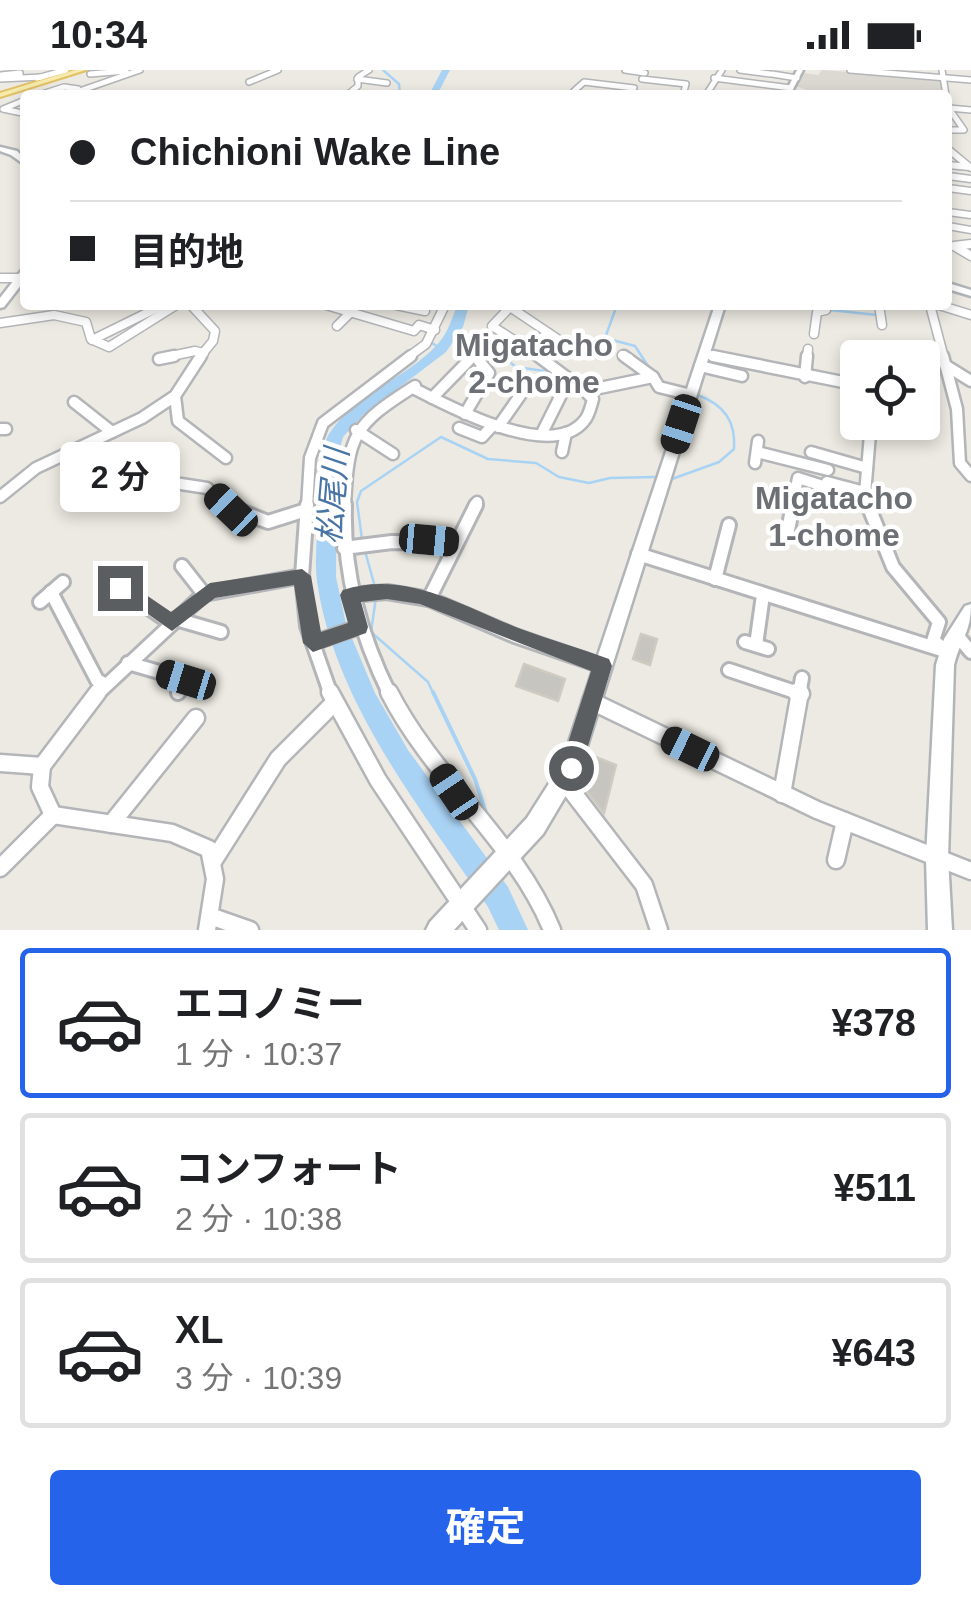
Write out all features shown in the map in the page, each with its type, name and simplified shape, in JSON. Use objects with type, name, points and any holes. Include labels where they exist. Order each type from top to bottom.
[{"type":"main road","points":[[0,94],[80,72]]},
{"type":"main road","points":[[787,89],[798,74]]},
{"type":"main road","points":[[0,305],[20,283]]},
{"type":"main road","points":[[438,930],[535,826],[564,781],[718,310]]},
{"type":"main road","points":[[940,930],[937,858],[952,643],[971,610]]},
{"type":"street","points":[[249,82],[278,70]]},
{"type":"street","points":[[353,90],[357,79],[369,70]]},
{"type":"street","points":[[627,70],[689,79],[685,90]]},
{"type":"street","points":[[708,90],[722,70]]},
{"type":"street","points":[[740,70],[798,74]]},
{"type":"street","points":[[850,70],[942,74],[971,80]]},
{"type":"street","points":[[20,77],[41,80],[80,72],[138,71]]},
{"type":"street","points":[[53,90],[64,86],[81,90],[138,71]]},
{"type":"street","points":[[755,71],[744,80],[787,89]]},
{"type":"street","points":[[80,72],[106,77]]},
{"type":"street","points":[[763,83],[772,73]]},
{"type":"street","points":[[580,87],[593,83],[634,88],[645,74]]},
{"type":"street","points":[[593,83],[601,76]]},
{"type":"street","points":[[714,78],[763,83]]},
{"type":"street","points":[[357,79],[383,82]]},
{"type":"street","points":[[20,102],[3,110],[20,112]]},
{"type":"street","points":[[971,244],[954,246],[971,256]]},
{"type":"street","points":[[92,340],[153,310]]},
{"type":"street","points":[[92,340],[116,346],[169,310]]},
{"type":"street","points":[[195,310],[215,330],[175,396],[175,416],[226,458]]},
{"type":"street","points":[[348,310],[414,331],[423,310]]},
{"type":"street","points":[[444,310],[435,330],[419,350],[340,406],[323,423],[310,458],[302,576],[315,642],[334,703],[378,780],[465,902],[478,930]]},
{"type":"street","points":[[507,310],[492,326],[586,391],[593,399],[584,422],[566,433],[513,433],[464,414],[414,387],[356,430],[347,454],[344,548],[357,628],[374,664],[454,792],[540,896],[552,930]]},
{"type":"street","points":[[516,310],[577,352]]},
{"type":"street","points":[[814,334],[817,312],[826,310]]},
{"type":"street","points":[[878,310],[882,326]]},
{"type":"street","points":[[931,310],[957,410],[960,463],[971,476]]},
{"type":"street","points":[[338,326],[352,311]]},
{"type":"street","points":[[0,323],[68,315],[86,322],[92,340]]},
{"type":"street","points":[[419,325],[435,330]]},
{"type":"street","points":[[518,347],[548,335]]},
{"type":"street","points":[[160,359],[195,351],[204,353]]},
{"type":"street","points":[[432,398],[471,351],[488,375],[502,378]]},
{"type":"street","points":[[805,353],[805,376]]},
{"type":"street","points":[[622,355],[638,362],[659,387],[691,395]]},
{"type":"street","points":[[702,360],[742,376]]},
{"type":"street","points":[[702,360],[840,383]]},
{"type":"street","points":[[945,365],[971,380]]},
{"type":"street","points":[[464,414],[488,375]]},
{"type":"street","points":[[586,391],[653,378]]},
{"type":"street","points":[[459,428],[482,437],[496,426],[526,387],[570,383]]},
{"type":"street","points":[[542,433],[570,383]]},
{"type":"street","points":[[0,497],[36,468],[175,396]]},
{"type":"street","points":[[77,408],[112,432]]},
{"type":"street","points":[[957,410],[971,418]]},
{"type":"street","points":[[356,430],[393,454]]},
{"type":"street","points":[[562,452],[566,433]]},
{"type":"street","points":[[869,440],[866,492],[884,552],[934,613],[939,622],[934,641],[952,643]]},
{"type":"street","points":[[757,452],[866,492]]},
{"type":"street","points":[[812,452],[867,468]]},
{"type":"street","points":[[786,527],[792,487],[798,478],[826,486],[829,456]]},
{"type":"street","points":[[156,480],[208,488],[231,510],[268,522],[306,510]]},
{"type":"street","points":[[429,599],[477,502]]},
{"type":"street","points":[[715,579],[719,541],[729,525]]},
{"type":"street","points":[[344,548],[429,540],[456,543]]},
{"type":"street","points":[[638,554],[763,595],[952,643],[971,652]]},
{"type":"street","points":[[182,566],[204,594]]},
{"type":"street","points":[[53,815],[40,787],[42,766],[104,684],[204,594],[302,576]]},
{"type":"street","points":[[51,592],[71,616],[84,640],[97,680],[104,684]]},
{"type":"street","points":[[350,595],[387,592],[429,599],[515,636],[602,666]]},
{"type":"street","points":[[123,594],[174,621],[221,632]]},
{"type":"street","points":[[756,645],[763,595]]},
{"type":"street","points":[[315,642],[357,628]]},
{"type":"street","points":[[128,663],[182,687],[204,686]]},
{"type":"street","points":[[730,670],[801,686],[800,730],[782,794]]},
{"type":"street","points":[[592,700],[782,794],[971,871]]},
{"type":"street","points":[[214,860],[278,758],[334,703]]},
{"type":"street","points":[[111,824],[165,767],[196,718]]},
{"type":"street","points":[[0,763],[42,766]]},
{"type":"street","points":[[564,781],[644,885],[659,930]]},
{"type":"street","points":[[53,815],[172,833],[209,849],[214,860],[216,889],[208,923],[250,930]]},
{"type":"street","points":[[0,868],[53,815]]},
{"type":"street","points":[[836,860],[846,821]]},
{"type":"shaded area","points":[[822,70],[941,79],[941,90],[807,90],[795,86],[803,73],[818,75]]},
{"type":"building","points":[[641,634],[657,639],[650,665],[633,659]]},
{"type":"building","points":[[524,664],[565,679],[558,701],[516,686]]},
{"type":"building","points":[[588,754],[616,765],[604,813],[579,781]]},
{"type":"waterway","points":[[383,70],[399,84],[400,90]]},
{"type":"waterway","name":"松尾川","points":[[436,90],[446,70]]},
{"type":"waterway","name":"松尾川","points":[[461,310],[456,327],[441,349],[358,411],[336,435],[329,459],[326,577],[336,624],[367,700],[400,758],[498,897],[514,930]]},
{"type":"waterway","points":[[615,310],[605,338],[635,346],[650,369]]},
{"type":"waterway","points":[[830,310],[877,315]]},
{"type":"waterway","points":[[475,334],[516,367],[552,372]]},
{"type":"waterway","points":[[432,343],[441,349]]},
{"type":"waterway","points":[[672,479],[719,462],[734,449],[733,430],[726,415],[698,395]]},
{"type":"waterway","points":[[362,539],[357,502],[361,491],[441,437],[488,459],[536,463],[559,477],[589,483],[610,478],[654,477]]},
{"type":"waterway","points":[[365,551],[375,587]]},
{"type":"waterway","points":[[376,597],[371,632],[428,682],[434,695]]},
{"type":"waterway","points":[[433,692],[475,779],[486,813]]},
{"type":"district","name":"Migatacho 2-chome","points":[[534,364]]},
{"type":"district","name":"Migatacho 1-chome","points":[[834,516]]},
{"type":"route","points":[[120,588],[172,622],[210,591],[302,576],[313,643],[359,627],[350,595],[387,592],[420,596],[447,605],[515,636],[602,666],[571,768]]}]
